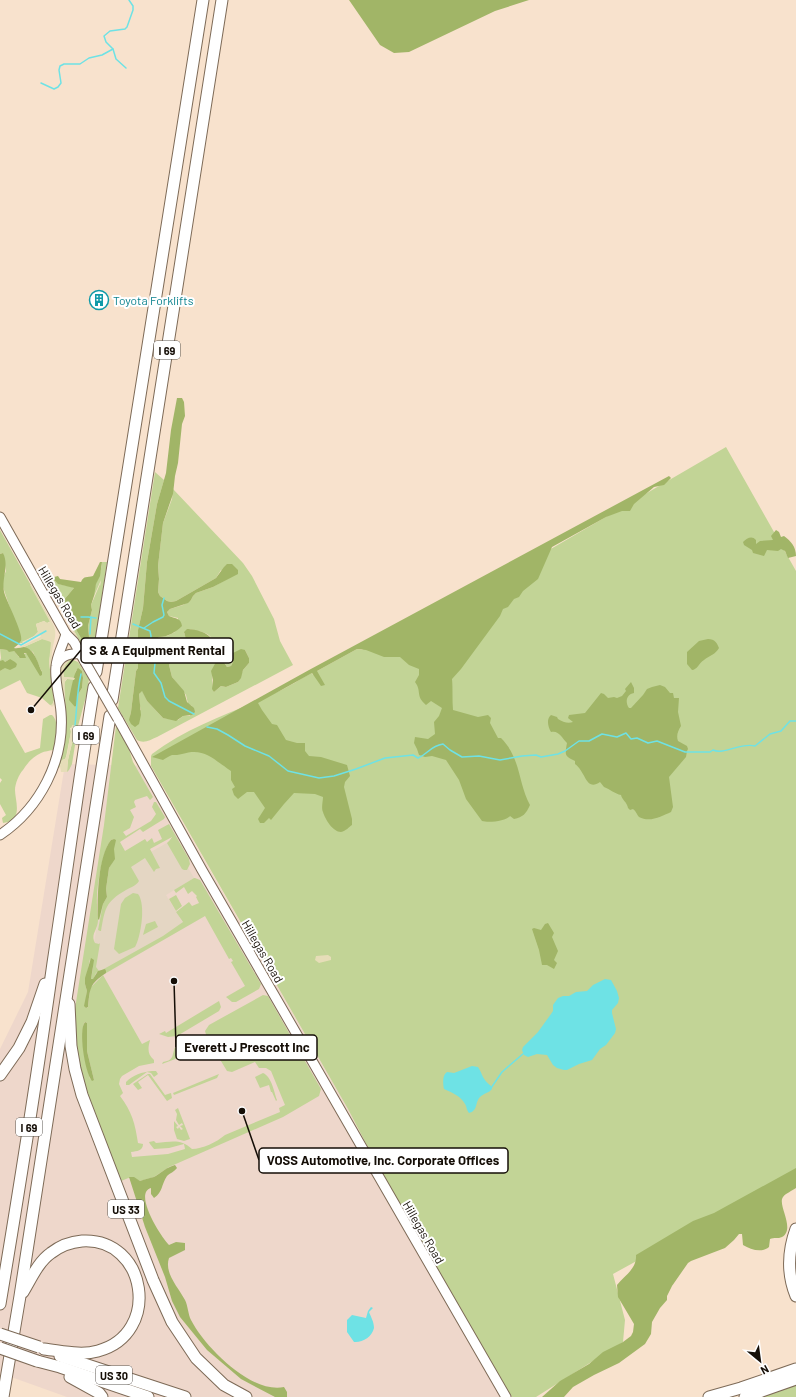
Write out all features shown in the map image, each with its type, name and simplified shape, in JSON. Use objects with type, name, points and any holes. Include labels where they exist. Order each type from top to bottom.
[{"type":"highway","name":"I 69","points":[[96,672],[203,0]]},
{"type":"highway","name":"I 69","points":[[112,700],[222,0]]},
{"type":"highway","name":"I 69","points":[[0,1304],[54,963],[79,782],[94,687]]},
{"type":"highway","name":"I 69","points":[[4,1395],[110,716]]},
{"type":"highway","points":[[0,1075],[19,1048],[32,1022],[54,963]]},
{"type":"highway","name":"US 33","points":[[67,989],[70,1011],[71,1046],[75,1069],[82,1094],[153,1280],[172,1322],[196,1358],[224,1385],[246,1397]]},
{"type":"highway","points":[[796,1229],[791,1244],[789,1260],[790,1277],[796,1296]]},
{"type":"highway","points":[[20,1296],[39,1265],[50,1253],[61,1246],[77,1242],[91,1241],[105,1244],[118,1252],[135,1274],[139,1287],[140,1300],[138,1314],[132,1328],[121,1339],[98,1352],[73,1353],[42,1348]]},
{"type":"highway","points":[[0,1272],[2,1291]]},
{"type":"highway","name":"US 30","points":[[0,1334],[105,1372],[185,1397]]},
{"type":"highway","points":[[0,1348],[148,1397]]},
{"type":"highway","points":[[39,1362],[77,1380],[99,1393],[102,1397]]},
{"type":"highway","points":[[709,1397],[741,1388],[796,1369]]},
{"type":"highway","points":[[745,1397],[796,1379]]},
{"type":"main road","name":"Hillegas Road","points":[[0,517],[66,634],[71,639],[77,652],[132,743],[202,870],[506,1397]]},
{"type":"main road","points":[[0,835],[12,826],[34,803],[46,783],[53,766],[59,745],[61,721],[56,666],[66,634]]},
{"type":"main road","points":[[56,666],[61,657],[77,652]]},
{"type":"shaded area","points":[[65,764],[150,766],[348,1109],[386,1182],[478,1343],[512,1397],[67,1397],[0,1373],[0,1049],[28,992]]},
{"type":"shaded area","points":[[172,840],[194,878],[166,895],[183,923],[205,916],[103,975],[85,990],[102,900],[135,882],[126,866]]},
{"type":"green space","points":[[349,0],[529,0],[495,11],[409,52],[394,53],[380,45]]},
{"type":"green space","points":[[177,398],[182,398],[184,402],[185,416],[182,424],[173,494],[163,523],[158,566],[158,592],[160,596],[167,601],[176,601],[216,578],[227,564],[232,564],[238,570],[238,574],[213,587],[196,593],[188,603],[170,609],[167,612],[169,616],[179,620],[182,626],[172,634],[159,637],[156,640],[158,644],[169,647],[175,652],[175,659],[171,661],[169,665],[172,677],[184,691],[187,702],[194,708],[195,712],[192,715],[183,716],[176,721],[163,718],[147,701],[142,691],[139,694],[141,715],[139,724],[135,727],[129,720],[136,671],[138,668],[138,630],[143,608],[147,562],[157,504],[166,473],[171,430]]},
{"type":"green space","points":[[726,447],[796,571],[796,1173],[613,1274],[625,1320],[623,1342],[536,1397],[512,1397],[478,1343],[386,1182],[348,1109],[151,766],[151,756],[167,744],[197,727],[281,690],[312,673],[313,675],[317,671],[357,649],[362,650],[513,571]]},
{"type":"green space","points":[[155,472],[164,480],[157,504],[147,562],[143,608],[138,630],[138,668],[136,671],[130,716],[141,710],[139,694],[142,690],[147,701],[163,718],[178,720],[183,716],[190,716],[192,706],[188,704],[186,695],[172,677],[169,665],[171,661],[167,646],[158,644],[156,640],[159,637],[167,636],[175,632],[178,618],[169,616],[167,612],[170,609],[183,605],[191,600],[196,593],[213,587],[229,578],[221,570],[216,578],[176,601],[167,601],[160,596],[158,592],[158,566],[163,523],[172,499],[173,489],[243,563],[252,576],[274,619],[280,641],[293,665],[147,741],[142,742],[137,740],[118,708]],"holes":[[[191,629],[205,633],[212,639],[214,652],[227,667],[231,666],[233,662],[231,657],[245,650],[249,658],[249,663],[243,670],[238,682],[226,687],[221,686],[214,692],[212,677],[216,662],[211,657],[207,658],[200,648],[186,637],[184,633]]]},
{"type":"green space","points":[[669,476],[671,478],[664,485],[654,487],[634,504],[630,511],[622,511],[606,517],[552,547],[538,579],[523,591],[519,597],[514,599],[508,607],[503,609],[500,616],[452,679],[453,710],[478,717],[488,715],[491,718],[490,723],[498,738],[501,738],[512,754],[530,805],[526,813],[522,816],[514,819],[510,816],[497,821],[482,821],[466,799],[459,780],[446,760],[432,756],[425,757],[419,755],[414,743],[415,737],[428,739],[435,734],[434,722],[439,716],[442,708],[431,701],[426,705],[421,699],[415,682],[419,675],[419,669],[409,665],[400,657],[384,657],[366,650],[357,649],[317,671],[325,685],[321,686],[312,673],[258,703],[272,724],[277,725],[286,740],[297,743],[305,743],[305,751],[309,756],[321,757],[347,765],[350,776],[345,782],[344,787],[352,819],[352,825],[344,831],[341,832],[335,830],[327,821],[322,810],[323,797],[315,794],[294,793],[271,820],[269,818],[264,823],[260,823],[258,819],[265,808],[254,792],[247,792],[238,799],[234,795],[232,789],[235,787],[231,780],[231,771],[208,755],[190,752],[180,755],[172,755],[163,760],[152,757],[309,670]]},
{"type":"green space","points":[[0,530],[51,621],[47,623],[44,621],[36,624],[38,632],[22,643],[19,643],[21,641],[3,587],[3,578],[6,571],[3,553],[0,554]]},
{"type":"green space","points":[[776,530],[779,532],[781,537],[784,536],[791,542],[796,556],[788,558],[785,551],[781,549],[778,551],[767,550],[764,556],[753,553],[752,550],[744,545],[743,542],[750,538],[754,538],[756,540],[756,544],[760,541],[773,540],[771,536]]},
{"type":"green space","points":[[3,553],[6,563],[4,584],[5,595],[18,626],[21,638],[21,641],[14,648],[24,647],[31,651],[36,657],[42,672],[42,675],[40,676],[26,653],[24,653],[26,658],[20,658],[14,651],[9,652],[7,650],[0,649],[0,554]]},
{"type":"green space","points":[[100,562],[102,562],[100,576],[96,584],[91,605],[92,610],[88,626],[89,637],[87,644],[85,645],[67,614],[63,601],[74,588],[58,584],[53,579],[54,577],[58,576],[60,579],[81,582],[85,578],[93,576]]},
{"type":"green space","points":[[102,562],[107,562],[93,656],[93,654],[90,656],[86,653],[83,647],[91,649],[82,645],[43,575],[47,568],[54,577],[53,579],[55,582],[74,588],[63,601],[67,614],[85,645],[89,637],[88,626],[92,610],[91,605],[100,584],[100,586],[101,580],[94,596]]},
{"type":"green space","points":[[187,629],[208,635],[213,642],[215,652],[227,667],[231,666],[233,662],[231,657],[233,653],[241,649],[245,650],[249,658],[249,663],[243,670],[241,678],[238,682],[226,687],[221,686],[214,692],[212,689],[213,680],[211,671],[216,662],[211,657],[207,658],[205,662],[200,661],[198,652],[200,648],[197,646],[188,646],[184,632]]},
{"type":"green space","points":[[42,639],[49,640],[52,644],[49,662],[54,700],[52,705],[42,698],[27,693],[20,680],[0,690],[0,671],[6,667],[10,659],[5,662],[0,661],[0,649],[14,651],[19,657],[26,653],[42,672],[33,652],[24,647]]},
{"type":"green space","points":[[708,639],[717,644],[719,648],[718,650],[692,670],[687,664],[687,652],[699,641]]},
{"type":"green space","points":[[10,659],[17,664],[16,667],[10,670],[5,668],[0,671],[0,661],[3,660],[5,662]]},
{"type":"green space","points":[[71,659],[78,662],[89,679],[87,693],[78,726],[72,764],[67,772],[68,760],[76,726],[70,728],[71,732],[66,757],[62,760],[59,768],[56,768],[66,713],[64,683],[67,679],[75,679],[71,693],[72,701],[75,707],[77,705],[77,696],[82,688],[83,678],[82,671],[76,670],[75,678],[64,677],[64,667]]},
{"type":"green space","points":[[78,668],[82,671],[83,678],[82,688],[77,696],[77,705],[75,707],[69,700]]},
{"type":"green space","points":[[631,682],[634,688],[634,693],[629,695],[627,699],[629,708],[631,708],[647,689],[660,685],[665,687],[670,693],[673,693],[674,698],[679,698],[678,712],[681,726],[677,739],[687,746],[688,749],[686,757],[669,777],[673,807],[671,812],[652,819],[643,819],[639,817],[633,809],[630,810],[628,808],[621,795],[604,787],[600,782],[592,785],[589,783],[579,767],[575,764],[575,761],[566,755],[567,743],[558,733],[551,732],[548,723],[548,719],[551,715],[564,722],[573,722],[568,718],[569,715],[585,713],[601,693],[608,698],[617,698],[622,696],[626,691],[625,689]]},
{"type":"green space","points":[[0,709],[25,753],[40,748],[43,719],[52,715],[57,727],[53,750],[42,752],[36,756],[29,762],[20,774],[15,788],[17,805],[16,815],[14,819],[3,823],[2,818],[6,815],[0,804],[0,783],[2,780],[0,778]]},
{"type":"green space","points":[[116,726],[129,749],[133,762],[153,797],[150,800],[147,796],[135,800],[134,802],[136,807],[130,810],[134,817],[130,828],[123,832],[126,836],[151,821],[156,814],[152,807],[154,802],[156,802],[165,817],[143,832],[140,829],[120,842],[125,851],[145,839],[147,842],[152,838],[154,843],[162,839],[158,830],[169,824],[189,859],[190,864],[187,870],[182,869],[167,843],[172,837],[150,849],[160,868],[156,869],[154,872],[145,858],[131,867],[139,881],[119,894],[110,902],[105,912],[101,931],[98,930],[103,904],[107,897],[106,889],[109,868],[112,863],[114,839],[111,840],[108,845],[100,871],[97,898],[98,923],[93,937],[95,943],[100,943],[96,967],[99,971],[96,973],[93,980],[91,979],[93,968],[90,959],[85,984],[87,991],[85,1007],[88,1007],[90,988],[103,975],[142,1044],[150,1040],[149,1051],[154,1060],[154,1063],[139,1066],[122,1076],[120,1079],[119,1084],[123,1093],[120,1096],[132,1118],[136,1129],[138,1143],[143,1144],[141,1149],[131,1152],[132,1157],[168,1154],[185,1149],[184,1144],[169,1148],[154,1149],[149,1142],[154,1141],[156,1143],[179,1142],[183,1143],[192,1149],[200,1148],[214,1143],[225,1135],[280,1112],[279,1108],[285,1105],[271,1071],[266,1068],[259,1068],[255,1062],[232,1072],[227,1071],[207,1038],[205,1031],[209,1025],[263,995],[268,996],[321,1089],[319,1096],[283,1117],[169,1167],[154,1177],[140,1181],[131,1177],[121,1181],[88,1095],[76,1052],[74,1015],[104,825]],"holes":[[[84,1023],[87,1023],[87,1051],[94,1080],[90,1079],[84,1051],[83,1030]]]},
{"type":"green space","points":[[111,840],[116,840],[114,849],[115,859],[109,868],[106,889],[107,897],[103,904],[99,920],[98,900],[101,866],[107,847]]},
{"type":"green space","points":[[194,878],[200,880],[261,984],[259,989],[236,1002],[232,1002],[226,997],[245,986],[231,962],[233,961],[231,958],[229,959],[205,916],[106,973],[102,970],[163,936],[183,922],[176,912],[189,902],[192,906],[199,903],[196,897],[197,896],[192,891],[188,894],[184,887],[176,893],[174,890]]},
{"type":"green space","points":[[133,893],[138,894],[142,905],[142,920],[139,935],[135,947],[119,954],[114,949],[121,904],[125,898]]},
{"type":"green space","points":[[176,895],[182,906],[176,911],[169,899]]},
{"type":"green space","points":[[155,921],[158,927],[143,935],[146,924]]},
{"type":"green space","points":[[548,923],[554,933],[552,937],[558,951],[554,960],[557,963],[554,969],[547,965],[542,965],[532,929],[534,928],[541,930],[545,924]]},
{"type":"green space","points":[[91,958],[94,960],[91,979],[93,979],[98,971],[105,969],[106,973],[96,980],[91,987],[88,1007],[86,1008],[84,1006],[87,991],[85,978]]},
{"type":"green space","points":[[219,1001],[221,1007],[219,1011],[177,1036],[168,1037],[159,1034],[165,1031],[166,1033]]},
{"type":"green space","points":[[85,1022],[87,1023],[87,1051],[94,1080],[92,1081],[87,1070],[83,1052],[82,1033]]},
{"type":"green space","points":[[193,1036],[199,1040],[203,1046],[202,1048],[199,1045],[178,1053],[178,1058],[162,1064],[163,1062],[172,1058],[179,1042]]},
{"type":"green space","points":[[152,1071],[156,1071],[158,1074],[154,1077],[151,1073],[147,1072],[129,1085],[126,1085],[126,1082],[135,1076],[141,1073]]},
{"type":"green space","points":[[263,1073],[271,1081],[277,1100],[276,1101],[269,1085],[260,1088],[255,1077]]},
{"type":"green space","points":[[148,1074],[150,1074],[165,1095],[171,1093],[172,1098],[167,1101],[148,1075],[138,1082],[142,1088],[138,1090],[133,1084]]},
{"type":"green space","points":[[219,1074],[217,1078],[174,1095],[173,1093]]},
{"type":"green space","points":[[178,1108],[190,1139],[184,1141],[177,1139],[174,1130],[174,1121],[178,1126],[176,1127],[178,1129],[179,1127],[181,1130],[183,1129],[180,1126],[183,1125],[182,1123],[179,1125],[176,1120],[177,1114],[175,1110]]},
{"type":"green space","points":[[175,1165],[177,1168],[167,1176],[157,1196],[154,1198],[151,1194],[151,1188],[146,1192],[145,1198],[150,1215],[155,1225],[169,1245],[176,1242],[185,1243],[185,1250],[169,1258],[168,1269],[185,1300],[191,1320],[207,1343],[230,1366],[244,1376],[258,1383],[271,1387],[284,1387],[287,1392],[287,1397],[275,1397],[241,1379],[207,1350],[180,1317],[172,1301],[165,1277],[145,1227],[129,1177],[134,1177],[140,1181],[154,1177]]},
{"type":"green space","points":[[796,1168],[796,1188],[787,1193],[783,1197],[782,1201],[787,1228],[786,1233],[782,1237],[770,1239],[769,1247],[766,1249],[756,1250],[743,1245],[742,1234],[739,1234],[725,1248],[688,1263],[672,1286],[667,1296],[667,1300],[660,1308],[652,1322],[651,1334],[645,1344],[619,1363],[573,1387],[564,1397],[542,1397],[560,1381],[589,1364],[603,1352],[623,1342],[631,1336],[634,1324],[618,1297],[617,1285],[633,1268],[636,1255],[693,1221],[714,1213]]},
{"type":"green space","points":[[796,1385],[796,1397],[763,1397]]},
{"type":"sand","points":[[42,571],[44,571],[43,575],[46,581],[82,645],[92,647],[91,649],[82,647],[43,578],[41,574]]},
{"type":"sand","points":[[30,585],[55,630],[51,667],[56,703],[52,707],[50,705],[53,704],[54,700],[49,662],[51,642],[42,639],[24,647],[14,648],[22,646],[41,636],[39,634],[34,637],[38,632],[36,624],[44,621],[47,623],[50,622]]},
{"type":"sand","points":[[71,659],[63,672],[64,677],[75,678],[74,680],[67,679],[65,681],[65,715],[60,682],[60,669],[63,663]]},
{"type":"sand","points":[[72,725],[76,726],[68,760],[67,772],[61,772],[60,766],[62,760],[65,759],[67,755]]},
{"type":"sand","points":[[328,955],[331,957],[331,960],[319,963],[315,960],[316,956]]},
{"type":"water","points":[[605,979],[611,980],[619,998],[618,1003],[612,1010],[616,1029],[615,1033],[606,1045],[600,1049],[592,1060],[564,1070],[553,1065],[547,1055],[537,1054],[528,1057],[524,1055],[522,1050],[523,1047],[538,1032],[551,1014],[553,1011],[553,1005],[558,998],[569,996],[576,992],[587,991],[593,985]]},
{"type":"water","points":[[472,1066],[478,1067],[484,1079],[492,1089],[478,1099],[474,1110],[469,1113],[466,1105],[461,1099],[444,1089],[443,1080],[445,1073],[447,1072],[454,1073]]},
{"type":"water","points":[[371,1307],[373,1308],[369,1312],[374,1324],[373,1331],[366,1339],[360,1342],[354,1342],[347,1332],[347,1320],[352,1315],[366,1318]]},
{"type":"waterway","points":[[126,68],[116,59],[113,49],[106,42],[104,36],[110,31],[125,29],[127,27],[133,10],[133,6],[129,0]]},
{"type":"waterway","points":[[41,83],[54,89],[61,83],[59,70],[60,66],[64,64],[80,64],[89,58],[102,55],[113,49]]},
{"type":"waterway","points":[[144,628],[163,617],[162,605],[164,598]]},
{"type":"waterway","points":[[81,617],[96,618]]},
{"type":"waterway","points":[[90,634],[91,617]]},
{"type":"waterway","points":[[133,624],[150,631],[150,646],[155,663],[154,673],[161,683],[165,697],[169,701],[194,714]]},
{"type":"waterway","points":[[0,634],[21,645],[46,631]]},
{"type":"waterway","points":[[75,725],[81,674]]},
{"type":"waterway","points":[[207,727],[217,729],[245,746],[269,756],[288,771],[319,778],[334,776],[385,758],[413,755],[418,758],[435,746],[443,744],[462,757],[479,756],[500,760],[522,756],[536,755],[541,757],[558,754],[579,741],[589,741],[602,734],[617,737],[626,733],[631,739],[637,738],[648,743],[657,741],[685,752],[710,752],[713,750],[722,751],[750,745],[755,746],[770,734],[781,731],[790,721],[796,721]]},
{"type":"waterway","points":[[491,1088],[502,1072],[524,1053]]},
{"type":"place","name":"Toyota Forklifts","points":[[99,300]]},
{"type":"place","name":"S & A Equipment Rental","points":[[31,710]]},
{"type":"place","name":"Everett J Prescott Inc","points":[[174,981]]},
{"type":"place","name":"VOSS Automotive, Inc. Corporate Offices","points":[[242,1111]]}]
